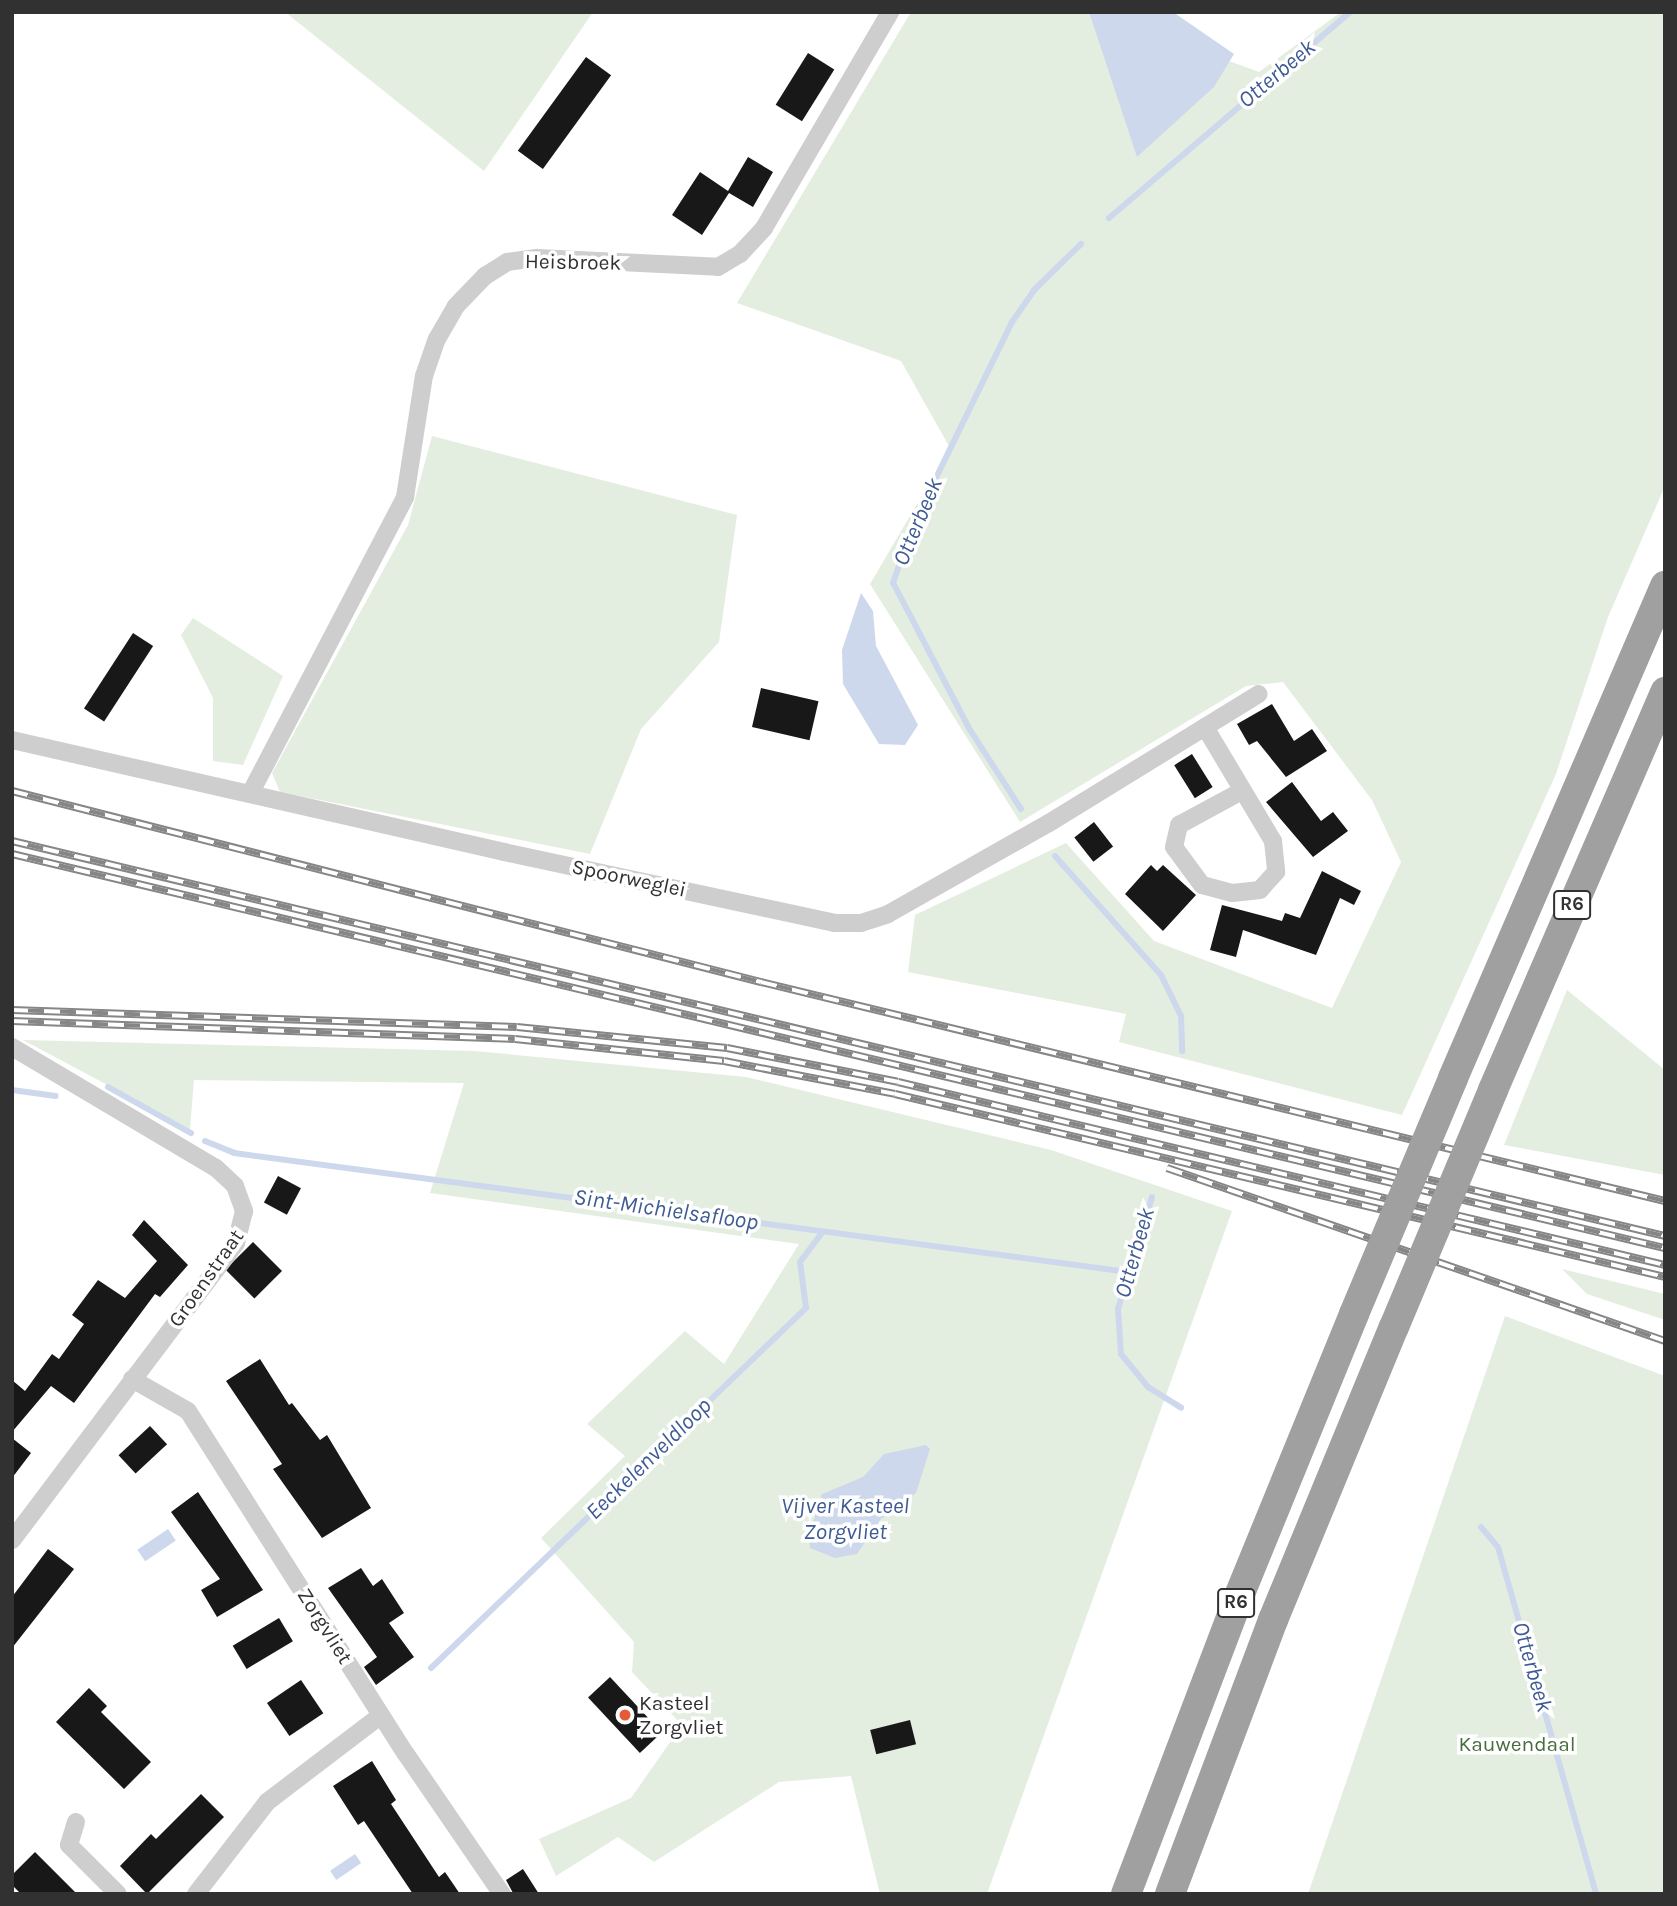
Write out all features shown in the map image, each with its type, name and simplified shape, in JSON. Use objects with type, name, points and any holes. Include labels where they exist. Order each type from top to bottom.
[{"type":"highway","name":"R6","points":[[1126,1894],[1234,1609],[1354,1314],[1452,1078],[1665,586]]},
{"type":"highway","name":"R6","points":[[1170,1894],[1273,1620],[1493,1090],[1665,692]]},
{"type":"street","name":"Heisbroek","points":[[251,792],[405,497],[424,376],[437,339],[456,306],[485,276],[508,262],[537,258],[718,267],[740,254],[764,228],[890,12]]},
{"type":"street","name":"Spoorweglei","points":[[12,740],[834,923],[861,923],[888,914],[1049,823],[1259,694]]},
{"type":"street","points":[[1205,727],[1240,792],[1273,841],[1276,872],[1260,890],[1231,893],[1202,885],[1174,847],[1179,825],[1240,792]]},
{"type":"street","name":"Groenstraat","points":[[12,1047],[216,1168],[240,1198],[244,1225],[236,1243],[12,1541]]},
{"type":"street","name":"Zorgvliet","points":[[132,1379],[188,1410],[382,1715],[502,1894]]},
{"type":"street","points":[[196,1894],[267,1802],[382,1715]]},
{"type":"street","points":[[76,1822],[69,1845],[118,1894]]},
{"type":"green space","points":[[285,12],[593,12],[484,171]]},
{"type":"green space","points":[[911,12],[1096,12],[1259,72],[1341,12],[1665,12],[1665,486],[1608,617],[1556,774],[1402,1115],[1119,1042],[1126,1014],[908,972],[915,915],[1066,843],[1154,941],[1332,1008],[1401,862],[1372,800],[1283,682],[1246,686],[1020,822],[870,584],[950,448],[901,361],[737,303]]},
{"type":"green space","points":[[432,436],[737,515],[719,642],[641,729],[590,854],[280,792],[272,773],[408,525]]},
{"type":"green space","points":[[193,618],[283,676],[243,765],[213,761],[213,698],[181,635]]},
{"type":"green space","points":[[1567,990],[1665,1070],[1665,1175],[1504,1145]]},
{"type":"green space","points":[[23,1040],[475,1051],[746,1077],[1051,1150],[1232,1211],[987,1894],[880,1894],[851,1776],[779,1782],[654,1862],[618,1837],[556,1876],[539,1839],[631,1798],[682,1725],[632,1672],[634,1642],[541,1538],[625,1456],[587,1424],[685,1331],[724,1364],[799,1244],[430,1193],[464,1083],[194,1080],[190,1129]]},
{"type":"green space","points":[[1562,1269],[1665,1294],[1665,1320],[1587,1294]]},
{"type":"green space","name":"Kauwendaal","points":[[1505,1316],[1665,1376],[1665,1894],[1308,1894]]},
{"type":"water","points":[[1089,12],[1173,12],[1234,54],[1214,87],[1137,157]]},
{"type":"water","points":[[861,593],[873,611],[876,646],[918,725],[905,745],[879,744],[843,684],[842,650]]},
{"type":"water","name":"Vijver Kasteel Zorgvliet","points":[[926,1445],[930,1449],[916,1493],[881,1519],[857,1554],[835,1558],[810,1548],[809,1534],[822,1494],[863,1477],[884,1454]]},
{"type":"water","points":[[168,1529],[176,1541],[145,1561],[137,1550]]},
{"type":"water","points":[[355,1854],[361,1863],[336,1880],[330,1871]]},
{"type":"building","points":[[808,53],[834,69],[802,121],[776,105]]},
{"type":"building","points":[[586,57],[611,75],[543,169],[518,151]]},
{"type":"building","points":[[748,157],[773,172],[753,207],[729,193],[702,235],[672,215],[700,172],[728,191]]},
{"type":"building","points":[[133,633],[153,646],[104,722],[84,708]]},
{"type":"building","points":[[761,688],[818,701],[809,740],[752,727]]},
{"type":"building","points":[[1272,704],[1294,741],[1312,729],[1327,751],[1286,777],[1257,741],[1249,745],[1237,724]]},
{"type":"building","points":[[1192,754],[1213,787],[1195,798],[1174,765]]},
{"type":"building","points":[[1292,782],[1321,821],[1333,812],[1348,831],[1313,857],[1266,802]]},
{"type":"building","points":[[1094,822],[1113,846],[1093,862],[1074,837]]},
{"type":"building","points":[[1151,865],[1157,871],[1163,865],[1196,895],[1163,931],[1125,894]]},
{"type":"building","points":[[1322,871],[1361,891],[1354,905],[1340,898],[1316,955],[1243,930],[1236,957],[1210,950],[1222,905],[1282,921],[1285,913],[1300,918]]},
{"type":"building","points":[[278,1176],[301,1188],[287,1215],[264,1202]]},
{"type":"building","points":[[144,1220],[188,1265],[160,1297],[155,1294],[74,1403],[51,1386],[12,1432],[12,1380],[25,1391],[52,1354],[59,1359],[84,1324],[72,1315],[98,1280],[125,1298],[157,1261],[132,1235]]},
{"type":"building","points":[[253,1242],[282,1271],[254,1299],[225,1270]]},
{"type":"building","points":[[260,1359],[289,1405],[292,1403],[320,1440],[327,1435],[371,1508],[322,1538],[273,1469],[282,1464],[226,1381]]},
{"type":"building","points":[[150,1426],[167,1444],[136,1474],[119,1455]]},
{"type":"building","points":[[12,1438],[31,1453],[12,1478]]},
{"type":"building","points":[[198,1492],[263,1590],[217,1617],[201,1590],[220,1579],[171,1512]]},
{"type":"building","points":[[48,1549],[74,1569],[12,1648],[12,1597]]},
{"type":"building","points":[[361,1568],[373,1586],[382,1579],[404,1613],[389,1623],[414,1657],[376,1685],[364,1667],[377,1657],[328,1588]]},
{"type":"building","points":[[279,1618],[293,1641],[247,1669],[233,1646]]},
{"type":"building","name":"Kasteel Zorgvliet","points":[[610,1677],[662,1733],[640,1753],[588,1697]]},
{"type":"building","points":[[301,1680],[323,1713],[289,1736],[267,1703]]},
{"type":"building","points":[[89,1688],[107,1706],[101,1712],[151,1762],[124,1789],[56,1722]]},
{"type":"building","points":[[910,1720],[916,1744],[876,1754],[870,1730]]},
{"type":"building","points":[[372,1761],[396,1800],[391,1804],[439,1877],[445,1872],[460,1894],[413,1894],[364,1821],[358,1825],[333,1786]]},
{"type":"building","points":[[201,1794],[224,1817],[147,1894],[120,1866],[151,1834],[156,1839]]},
{"type":"building","points":[[35,1852],[77,1894],[21,1894],[12,1885],[12,1875]]},
{"type":"building","points":[[523,1869],[539,1894],[513,1893],[506,1880]]},
{"type":"waterway","name":"Otterbeek","points":[[1109,218],[1350,12]]},
{"type":"waterway","name":"Otterbeek","points":[[1021,809],[970,730],[893,583],[914,523],[1012,322],[1034,290],[1081,244]]},
{"type":"waterway","name":"Otterbeek","points":[[1055,856],[1161,975],[1181,1016],[1182,1051]]},
{"type":"waterway","name":"Sint-Michielsafloop","points":[[108,1087],[191,1133]]},
{"type":"waterway","name":"Sint-Michielsafloop","points":[[12,1090],[56,1096]]},
{"type":"waterway","name":"Sint-Michielsafloop","points":[[205,1141],[234,1153],[1128,1272]]},
{"type":"waterway","name":"Otterbeek","points":[[1152,1197],[1118,1309],[1121,1354],[1148,1387],[1181,1408]]},
{"type":"waterway","name":"Eeckelenveldloop","points":[[431,1668],[806,1308],[800,1262],[823,1232]]},
{"type":"waterway","name":"Otterbeek","points":[[1481,1527],[1498,1547],[1596,1894]]},
{"type":"railway","points":[[12,791],[761,982],[1665,1201]]},
{"type":"railway","points":[[12,841],[1665,1236]]},
{"type":"railway","points":[[12,854],[1665,1248]]},
{"type":"railway","points":[[12,1010],[517,1027],[727,1048],[898,1082],[1665,1265]]},
{"type":"railway","points":[[12,1021],[515,1039],[724,1061],[895,1094],[1665,1277]]},
{"type":"railway","points":[[1167,1168],[1665,1341]]},
{"type":"place","name":"Kasteel Zorgvliet","points":[[625,1715]]}]
